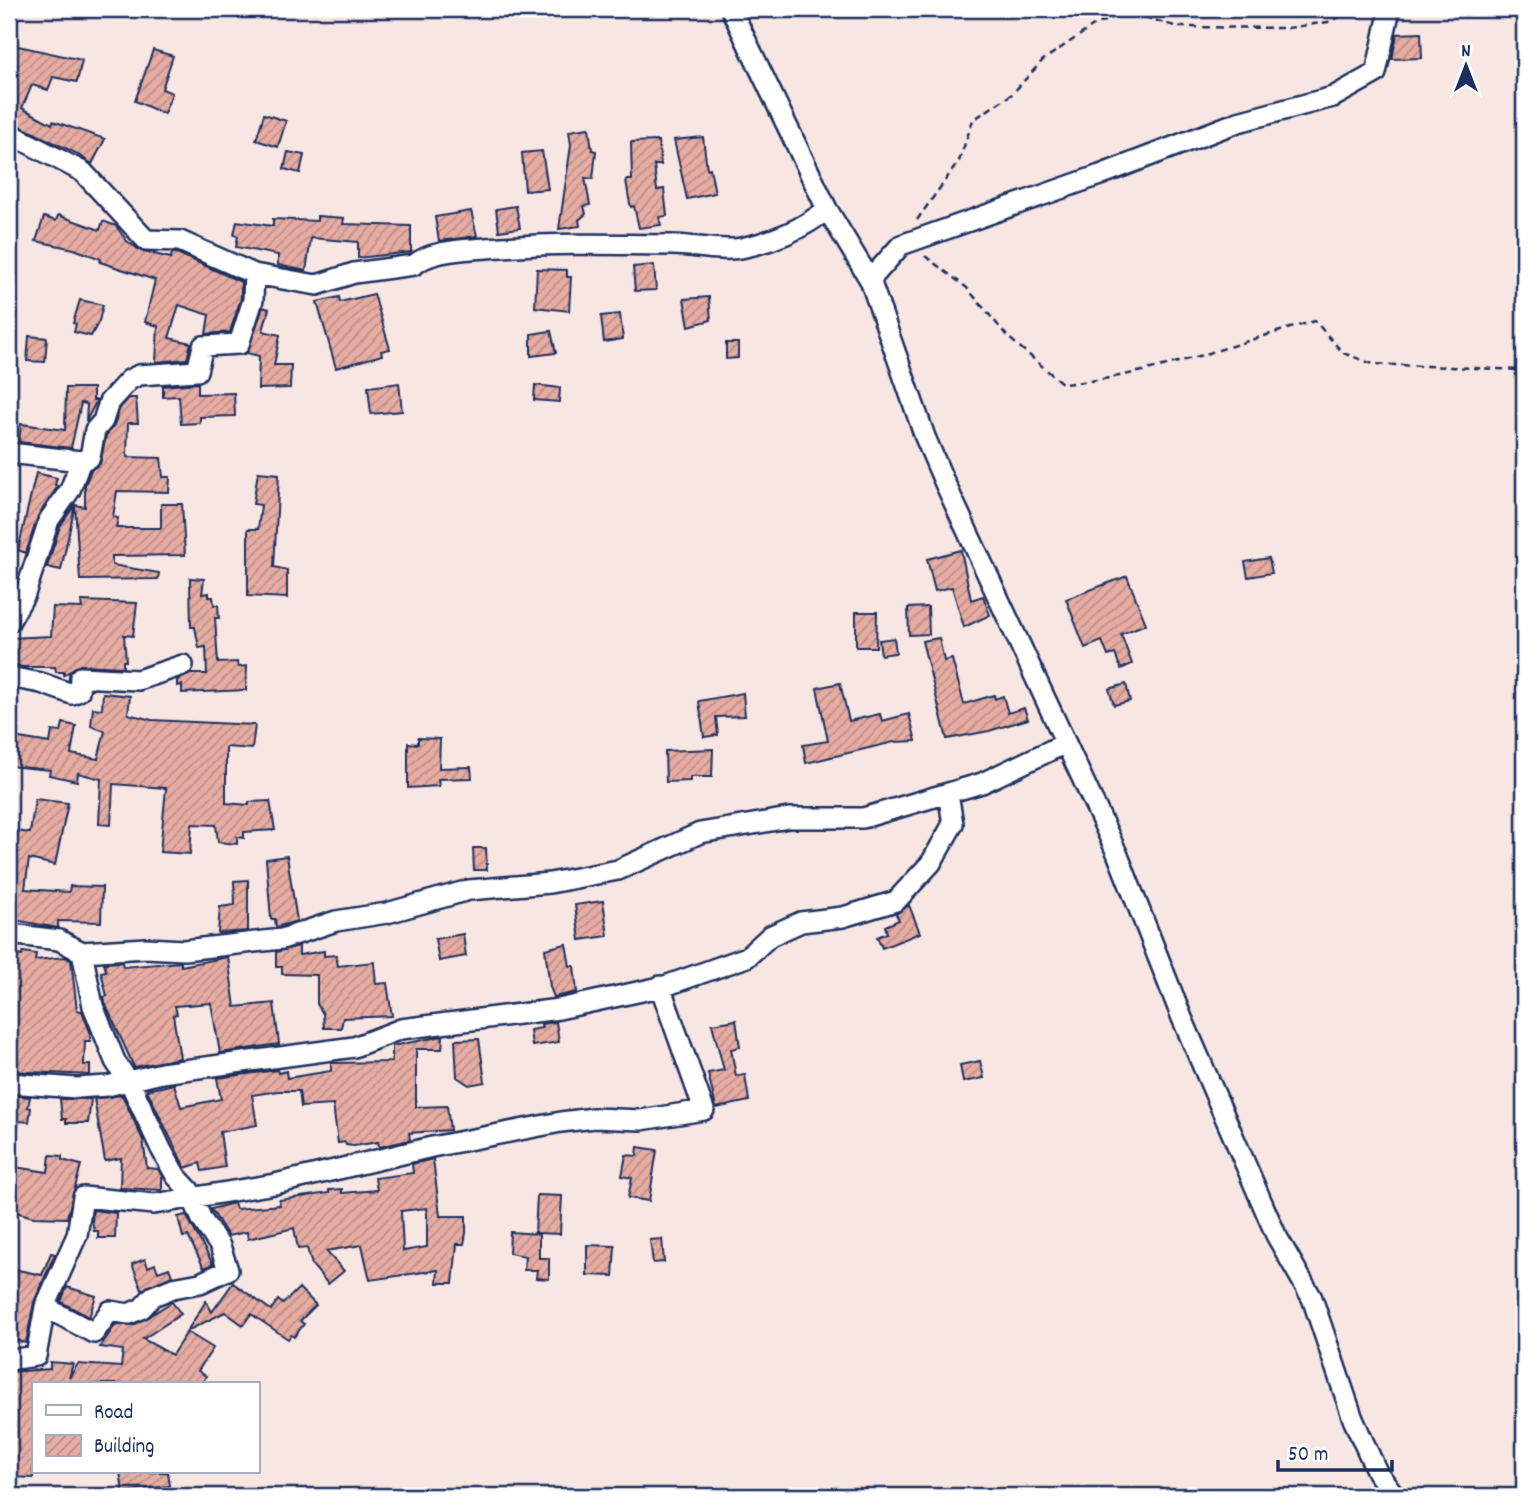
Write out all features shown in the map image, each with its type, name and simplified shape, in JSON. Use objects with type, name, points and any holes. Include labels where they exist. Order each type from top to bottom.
[{"type":"street","points":[[731,9],[827,209],[870,280],[925,437],[1117,853],[1182,1018],[1276,1235],[1311,1298],[1353,1419],[1377,1472],[1395,1496]]},
{"type":"street","points":[[870,280],[901,244],[1100,175],[1238,122],[1333,97],[1376,73],[1390,9]]},
{"type":"street","points":[[9,133],[83,172],[146,240],[180,241],[254,274],[317,285],[354,274],[414,265],[422,258],[461,250],[536,244],[693,245],[738,249],[770,240],[815,219],[827,209]]},
{"type":"street","points":[[9,453],[81,461],[90,457],[95,430],[103,421],[109,402],[129,380],[139,375],[197,371],[203,346],[239,344],[253,300],[254,274]]},
{"type":"street","points":[[9,622],[24,594],[49,520],[70,490],[81,461]]},
{"type":"street","points":[[9,677],[41,683],[72,694],[79,691],[80,677],[138,680],[183,665]]},
{"type":"street","points":[[9,934],[59,940],[82,952],[146,948],[184,950],[282,939],[336,921],[387,913],[469,890],[551,883],[618,870],[700,833],[789,818],[863,818],[982,783],[1066,743]]},
{"type":"street","points":[[9,1083],[77,1088],[128,1082],[258,1058],[354,1046],[401,1030],[559,1009],[660,986],[747,957],[770,936],[801,922],[843,917],[897,901],[931,863],[953,824],[948,793]]},
{"type":"street","points":[[45,1307],[94,1333],[110,1311],[129,1314],[142,1308],[153,1296],[173,1288],[200,1283],[228,1270],[220,1247],[161,1149],[115,1061],[93,1006],[82,952]]},
{"type":"street","points":[[9,1360],[36,1356],[45,1307],[77,1236],[83,1198],[129,1204],[193,1199],[561,1122],[594,1118],[641,1120],[704,1110],[660,986]]},
{"type":"path","points":[[1359,9],[1328,22],[1288,27],[1178,27],[1127,12],[1095,25],[1043,60],[1012,94],[973,120],[959,161],[939,185],[901,244],[932,259],[967,288],[1008,337],[1063,384],[1110,380],[1135,374],[1315,321],[1343,353],[1373,364],[1524,370]]},
{"type":"building","points":[[1421,33],[1422,58],[1392,59],[1397,34]]},
{"type":"building","points":[[9,44],[82,60],[77,82],[53,77],[48,90],[32,85],[22,108],[52,124],[53,121],[105,139],[92,164],[74,152],[9,121],[9,103],[16,89],[9,85],[17,65],[9,63]]},
{"type":"building","points":[[153,50],[173,56],[162,89],[172,93],[164,114],[135,101]]},
{"type":"building","points":[[264,114],[286,121],[278,147],[256,140]]},
{"type":"building","points":[[589,128],[592,150],[596,151],[593,179],[585,178],[590,205],[584,206],[586,214],[579,220],[580,226],[559,229],[571,145],[569,131]]},
{"type":"building","points":[[703,137],[707,169],[710,168],[715,193],[687,199],[674,140]]},
{"type":"building","points":[[658,141],[661,165],[654,165],[657,190],[664,189],[667,216],[659,217],[661,225],[639,228],[634,206],[631,207],[626,180],[632,180],[631,142]]},
{"type":"building","points":[[542,151],[548,189],[525,191],[522,153]]},
{"type":"building","points":[[288,152],[304,155],[300,173],[284,169]]},
{"type":"building","points":[[516,206],[520,228],[499,231],[496,209]]},
{"type":"building","points":[[471,211],[477,236],[439,241],[435,217]]},
{"type":"building","points":[[58,215],[100,230],[103,221],[116,226],[127,241],[141,251],[171,258],[172,253],[177,253],[241,282],[241,298],[230,332],[206,334],[209,315],[179,305],[169,338],[191,343],[187,359],[156,362],[158,326],[145,322],[155,280],[100,262],[101,259],[74,249],[36,241],[44,217],[56,221]]},
{"type":"building","points":[[317,216],[344,218],[343,224],[411,226],[411,252],[358,258],[358,242],[311,238],[306,271],[278,265],[278,255],[236,247],[238,236],[234,235],[237,221],[273,226],[273,219],[317,221]]},
{"type":"building","points":[[654,265],[656,290],[635,291],[633,267]]},
{"type":"building","points":[[537,269],[567,270],[567,277],[571,277],[569,311],[535,307]]},
{"type":"building","points":[[374,294],[390,349],[381,351],[382,355],[336,368],[317,302],[339,297],[340,302]]},
{"type":"building","points":[[709,297],[711,320],[689,326],[684,299]]},
{"type":"building","points":[[80,300],[103,305],[91,336],[74,332],[76,324],[73,323]]},
{"type":"building","points":[[263,307],[269,309],[263,331],[280,335],[274,365],[291,365],[290,388],[258,389],[259,356],[247,353]]},
{"type":"building","points":[[620,314],[623,339],[604,342],[601,316]]},
{"type":"building","points":[[551,331],[556,353],[531,356],[531,334]]},
{"type":"building","points":[[29,336],[47,338],[45,362],[27,361]]},
{"type":"building","points":[[726,343],[738,343],[738,358],[726,359]]},
{"type":"building","points":[[198,383],[198,394],[234,393],[235,416],[200,417],[200,423],[181,424],[179,396],[163,397],[163,386]]},
{"type":"building","points":[[399,383],[402,411],[371,414],[368,387]]},
{"type":"building","points":[[535,385],[560,388],[559,402],[534,400]]},
{"type":"building","points":[[66,388],[93,388],[93,400],[97,400],[86,421],[87,404],[81,403],[71,448],[19,442],[21,424],[65,430]]},
{"type":"building","points":[[129,398],[136,398],[138,423],[128,423],[127,457],[161,458],[163,477],[170,477],[169,492],[117,491],[113,517],[118,518],[116,528],[161,528],[161,504],[182,504],[185,555],[112,556],[112,565],[159,573],[158,579],[80,580],[75,505],[85,507],[85,485],[91,470],[100,464],[106,436],[114,425],[120,408]]},
{"type":"building","points":[[258,472],[279,474],[274,567],[287,570],[287,598],[248,596],[248,529],[258,529],[261,505],[253,504]]},
{"type":"building","points":[[36,473],[57,478],[55,485],[58,486],[38,516],[26,553],[18,550]]},
{"type":"building","points":[[75,505],[61,570],[47,567],[60,526]]},
{"type":"building","points":[[961,550],[971,600],[983,596],[990,615],[964,627],[952,587],[935,591],[927,559]]},
{"type":"building","points":[[1269,558],[1272,573],[1248,577],[1245,562]]},
{"type":"building","points":[[1127,576],[1146,624],[1121,634],[1132,664],[1121,669],[1115,654],[1108,656],[1102,641],[1085,648],[1066,599]]},
{"type":"building","points":[[190,578],[204,579],[202,594],[209,593],[209,597],[213,597],[214,605],[218,605],[219,618],[215,618],[218,663],[237,662],[238,667],[247,666],[246,690],[182,693],[182,685],[177,686],[177,680],[191,674],[207,674],[206,647],[199,648],[195,627],[191,627]]},
{"type":"building","points":[[81,601],[137,603],[133,636],[124,635],[126,661],[123,661],[123,667],[80,665],[64,675],[64,672],[56,672],[55,667],[22,667],[9,663],[9,638],[51,636],[53,607],[82,608]]},
{"type":"building","points":[[928,607],[929,634],[909,635],[908,608]]},
{"type":"building","points":[[856,612],[877,612],[876,647],[856,647]]},
{"type":"building","points":[[894,638],[896,653],[881,655],[879,640]]},
{"type":"building","points":[[939,638],[944,661],[952,659],[964,704],[994,695],[995,699],[1003,696],[1008,713],[1024,708],[1028,719],[989,731],[947,739],[922,641]]},
{"type":"building","points":[[840,683],[849,721],[880,714],[882,721],[909,714],[916,741],[894,742],[806,763],[803,745],[828,741],[817,688]]},
{"type":"building","points":[[1126,684],[1130,701],[1114,705],[1109,689]]},
{"type":"building","points":[[103,693],[130,696],[128,714],[152,720],[255,725],[252,749],[226,747],[226,803],[249,805],[249,802],[270,801],[275,830],[244,832],[244,838],[237,837],[237,844],[218,842],[216,825],[192,824],[190,854],[160,852],[166,788],[113,784],[111,825],[99,824],[101,779],[78,773],[77,781],[49,775],[50,770],[10,766],[13,737],[50,743],[52,731],[61,732],[63,723],[76,726],[71,754],[98,759],[105,731],[91,726],[93,708],[102,709]]},
{"type":"building","points":[[743,693],[745,716],[716,717],[718,735],[704,737],[699,701]]},
{"type":"building","points":[[418,738],[440,739],[439,768],[471,767],[472,778],[438,779],[439,786],[408,788],[408,743],[418,744]]},
{"type":"building","points":[[713,749],[712,777],[690,777],[690,781],[666,782],[665,751]]},
{"type":"building","points":[[35,799],[68,803],[55,865],[29,859],[25,889],[69,892],[70,886],[102,887],[101,922],[58,921],[58,928],[9,919],[9,830],[30,833]]},
{"type":"building","points":[[473,848],[486,848],[487,870],[474,870]]},
{"type":"building","points":[[287,856],[297,921],[276,927],[275,919],[271,919],[266,859]]},
{"type":"building","points":[[248,880],[248,931],[218,933],[220,907],[235,905],[234,881]]},
{"type":"building","points":[[603,901],[608,936],[580,940],[575,905]]},
{"type":"building","points":[[909,905],[920,933],[882,948],[877,937],[887,933],[885,926],[899,920],[896,914]]},
{"type":"building","points":[[463,934],[466,956],[439,961],[435,939]]},
{"type":"building","points":[[566,944],[570,966],[574,966],[577,992],[554,997],[545,949]]},
{"type":"building","points":[[299,946],[299,955],[324,951],[324,956],[336,955],[338,966],[374,962],[376,984],[387,983],[392,1016],[343,1018],[341,1028],[324,1028],[323,1014],[317,1004],[317,975],[282,974],[282,967],[276,967],[276,952]]},
{"type":"building","points":[[23,952],[36,954],[35,960],[65,957],[71,960],[77,1010],[82,1011],[90,1032],[90,1041],[85,1041],[84,1065],[90,1065],[90,1075],[9,1071],[15,1034],[12,1034],[9,1023],[9,961],[13,962],[14,954],[22,956]]},
{"type":"building","points":[[228,957],[235,1007],[274,1003],[279,1044],[220,1053],[211,1003],[175,1006],[177,1014],[173,1015],[180,1058],[134,1067],[105,1003],[104,997],[107,996],[101,972],[106,971],[104,963],[122,962],[123,967],[181,962],[181,966]]},
{"type":"building","points":[[736,1020],[740,1047],[731,1049],[736,1076],[745,1075],[749,1101],[716,1108],[708,1073],[724,1070],[712,1024]]},
{"type":"building","points":[[556,1022],[559,1042],[532,1046],[530,1030],[542,1028],[541,1024]]},
{"type":"building","points":[[443,1036],[442,1049],[416,1049],[416,1107],[447,1106],[450,1130],[409,1133],[410,1140],[379,1147],[378,1142],[354,1146],[346,1145],[345,1142],[338,1143],[333,1105],[301,1107],[299,1091],[278,1091],[252,1095],[257,1125],[220,1132],[225,1167],[202,1171],[200,1163],[185,1168],[147,1090],[174,1084],[181,1107],[221,1099],[217,1078],[277,1070],[278,1073],[286,1071],[287,1078],[331,1071],[331,1063],[392,1062],[392,1046]]},
{"type":"building","points":[[479,1039],[485,1082],[469,1085],[457,1077],[455,1040]]},
{"type":"building","points":[[980,1061],[984,1078],[963,1082],[960,1065]]},
{"type":"building","points":[[9,1095],[30,1097],[29,1122],[19,1121],[15,1144],[9,1144]]},
{"type":"building","points":[[122,1095],[143,1140],[147,1168],[158,1169],[162,1176],[162,1190],[120,1188],[121,1158],[105,1161],[94,1099]]},
{"type":"building","points":[[60,1099],[91,1099],[88,1123],[66,1123],[66,1119],[62,1119]]},
{"type":"building","points":[[638,1147],[657,1150],[649,1201],[628,1198],[632,1178],[622,1176],[626,1155],[637,1156]]},
{"type":"building","points":[[50,1155],[62,1156],[62,1160],[81,1165],[67,1218],[33,1217],[9,1210],[14,1167],[48,1172]]},
{"type":"building","points":[[433,1159],[440,1216],[466,1216],[464,1244],[457,1244],[453,1283],[437,1283],[438,1270],[370,1280],[362,1245],[326,1251],[344,1271],[328,1284],[312,1265],[307,1248],[298,1249],[294,1228],[248,1239],[247,1232],[228,1236],[211,1209],[234,1203],[236,1209],[280,1205],[279,1200],[329,1193],[329,1190],[342,1189],[342,1193],[377,1190],[375,1178],[413,1173],[412,1164]],"holes":[[[427,1208],[427,1247],[403,1251],[401,1211]]]},
{"type":"building","points":[[537,1195],[562,1196],[560,1234],[535,1233]]},
{"type":"building","points":[[93,1210],[116,1213],[115,1238],[98,1238],[98,1231],[94,1231],[92,1221]]},
{"type":"building","points":[[186,1215],[213,1264],[204,1268],[188,1236],[183,1237],[178,1217]]},
{"type":"building","points":[[510,1232],[539,1234],[539,1258],[549,1258],[549,1279],[536,1278],[537,1270],[524,1270],[525,1256],[509,1253]]},
{"type":"building","points":[[662,1239],[664,1262],[653,1263],[650,1240]]},
{"type":"building","points":[[587,1245],[615,1246],[613,1276],[587,1275]]},
{"type":"building","points":[[51,1253],[55,1254],[34,1302],[26,1343],[9,1339],[9,1268],[42,1275]]},
{"type":"building","points":[[145,1259],[148,1267],[155,1264],[158,1272],[169,1268],[172,1276],[142,1290],[132,1264]]},
{"type":"building","points":[[233,1283],[271,1310],[278,1300],[283,1304],[299,1288],[316,1305],[300,1321],[304,1324],[294,1337],[291,1335],[288,1339],[251,1314],[243,1325],[225,1312],[187,1331],[206,1301],[212,1312]]},
{"type":"building","points":[[67,1287],[96,1296],[89,1317],[61,1302]]},
{"type":"building","points":[[172,1302],[181,1314],[143,1339],[172,1355],[187,1332],[213,1348],[198,1371],[206,1376],[203,1382],[32,1382],[33,1478],[9,1477],[9,1450],[12,1450],[9,1372],[50,1369],[50,1362],[73,1364],[69,1378],[78,1364],[121,1367],[123,1350],[100,1347],[116,1324],[134,1325]]},
{"type":"building","points":[[120,1474],[168,1474],[170,1486],[123,1492]]}]
